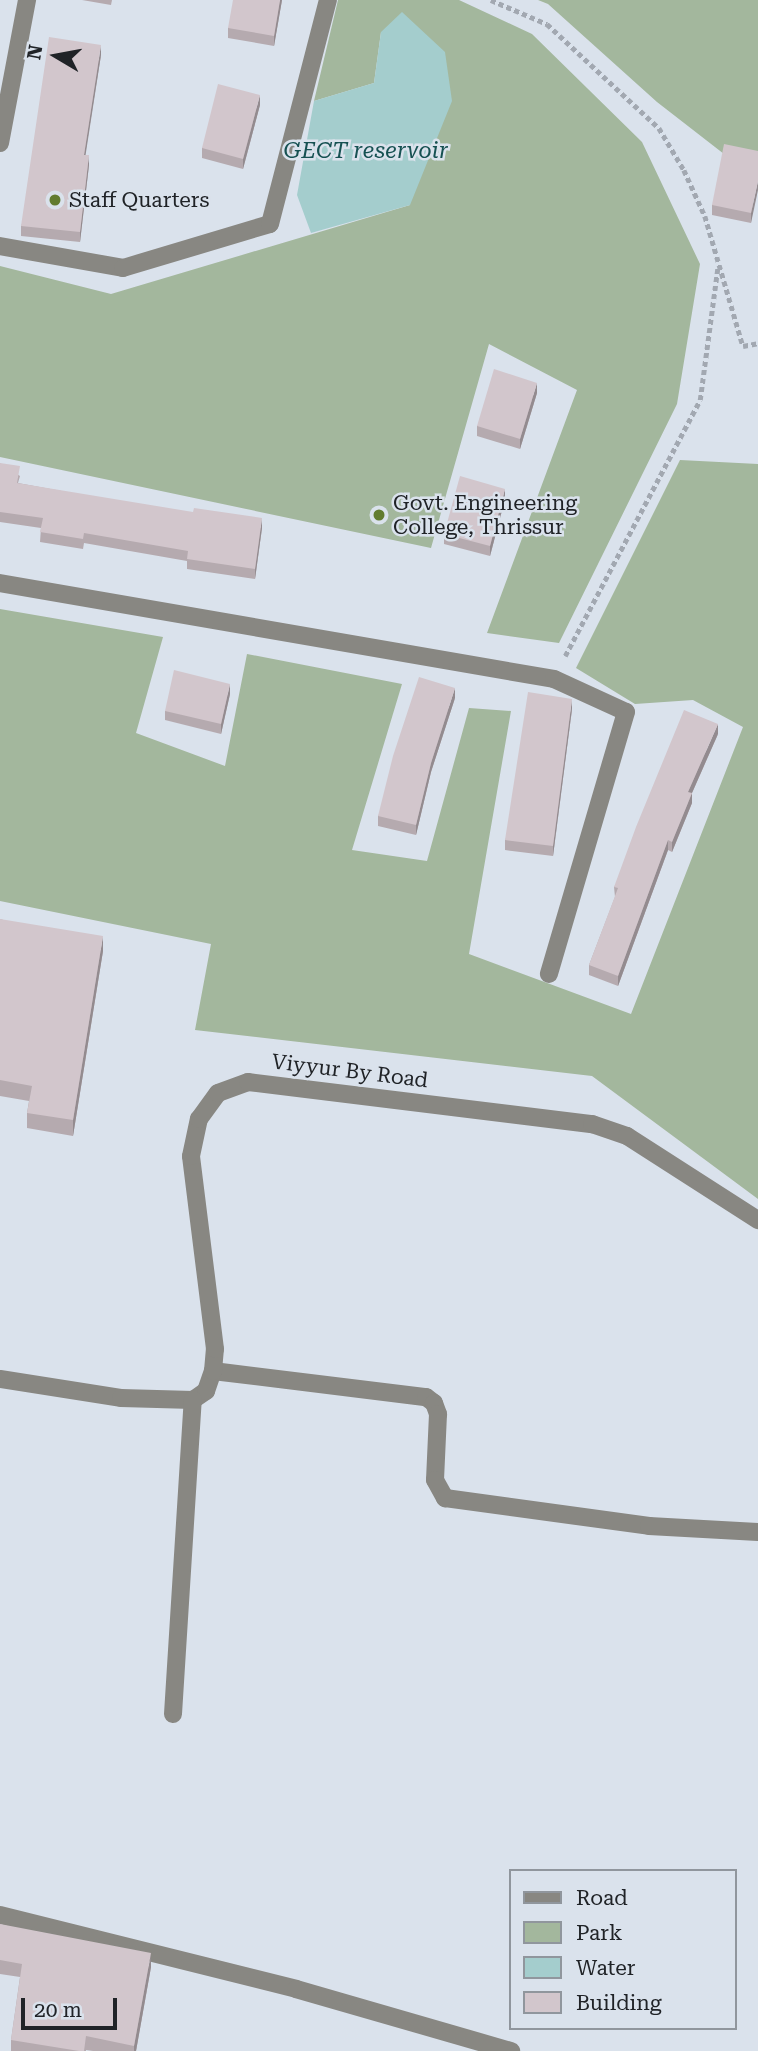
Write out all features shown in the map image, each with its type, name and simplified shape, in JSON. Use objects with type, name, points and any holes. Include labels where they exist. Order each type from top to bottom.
[{"type":"street","points":[[0,143],[27,0]]},
{"type":"street","points":[[0,246],[123,268],[270,224],[328,0]]},
{"type":"street","points":[[0,583],[554,679],[626,712],[549,974]]},
{"type":"street","name":"Viyyur By Road","points":[[213,1371],[215,1349],[191,1156],[199,1119],[218,1093],[248,1082],[592,1124],[627,1136],[758,1220]]},
{"type":"street","points":[[0,1379],[121,1398],[192,1399],[206,1391],[213,1371],[426,1397],[434,1403],[438,1414],[435,1480],[445,1498],[458,1502],[649,1527],[758,1532]]},
{"type":"street","points":[[173,1714],[192,1399]]},
{"type":"street","points":[[0,1915],[296,1989],[511,2051]]},
{"type":"path","points":[[491,0],[547,24],[659,128],[684,170],[705,216],[743,346],[758,343]]},
{"type":"path","points":[[554,679],[700,400],[718,263]]},
{"type":"green space","points":[[338,0],[459,0],[532,34],[642,142],[700,264],[677,404],[559,643],[487,633],[577,390],[489,344],[431,548],[0,457],[0,266],[111,294],[410,205],[381,32],[374,83],[314,101]]},
{"type":"green space","points":[[538,0],[758,0],[758,161],[724,154],[657,102],[548,4]]},
{"type":"green space","points":[[680,460],[758,464],[758,1199],[592,1076],[195,1030],[211,944],[0,901],[0,609],[163,637],[136,733],[225,766],[247,654],[402,684],[352,850],[427,861],[469,708],[511,711],[469,954],[631,1014],[743,727],[693,700],[635,704],[576,668]]},
{"type":"water","name":"GECT reservoir","points":[[402,12],[445,52],[452,101],[410,205],[311,233],[297,195],[314,101],[374,83],[381,32]]},
{"type":"building","points":[[233,0],[280,0],[274,36],[228,28]]},
{"type":"building","points":[[49,37],[101,45],[84,155],[89,155],[80,232],[21,226]]},
{"type":"building","name":"Staff Quarters","points":[[218,84],[260,95],[243,159],[202,148]]},
{"type":"building","points":[[724,144],[758,151],[758,181],[751,213],[712,205]]},
{"type":"building","points":[[494,369],[537,383],[520,439],[477,426]]},
{"type":"building","points":[[0,463],[20,466],[17,483],[193,512],[194,508],[262,518],[255,569],[187,559],[188,551],[84,533],[83,539],[40,532],[43,518],[0,512]]},
{"type":"building","points":[[460,476],[505,489],[490,546],[444,534]]},
{"type":"building","points":[[174,670],[230,684],[221,724],[165,711]]},
{"type":"building","points":[[419,677],[455,688],[431,763],[416,825],[378,816],[393,756]]},
{"type":"building","points":[[528,692],[572,699],[553,846],[505,840]]},
{"type":"building","points":[[684,710],[718,724],[688,792],[692,793],[672,842],[668,840],[618,976],[589,965],[618,888],[614,887],[636,827]]},
{"type":"building","points":[[0,919],[103,936],[73,1120],[27,1113],[32,1086],[0,1080]]},
{"type":"building","points":[[0,1924],[151,1953],[134,2046],[86,2036],[84,2051],[79,2051],[11,2040],[22,1964],[0,1960]]},
{"type":"place","name":"Staff Quarters","points":[[55,200]]},
{"type":"place","name":"Govt. Engineering College, Thrissur","points":[[379,515]]}]
